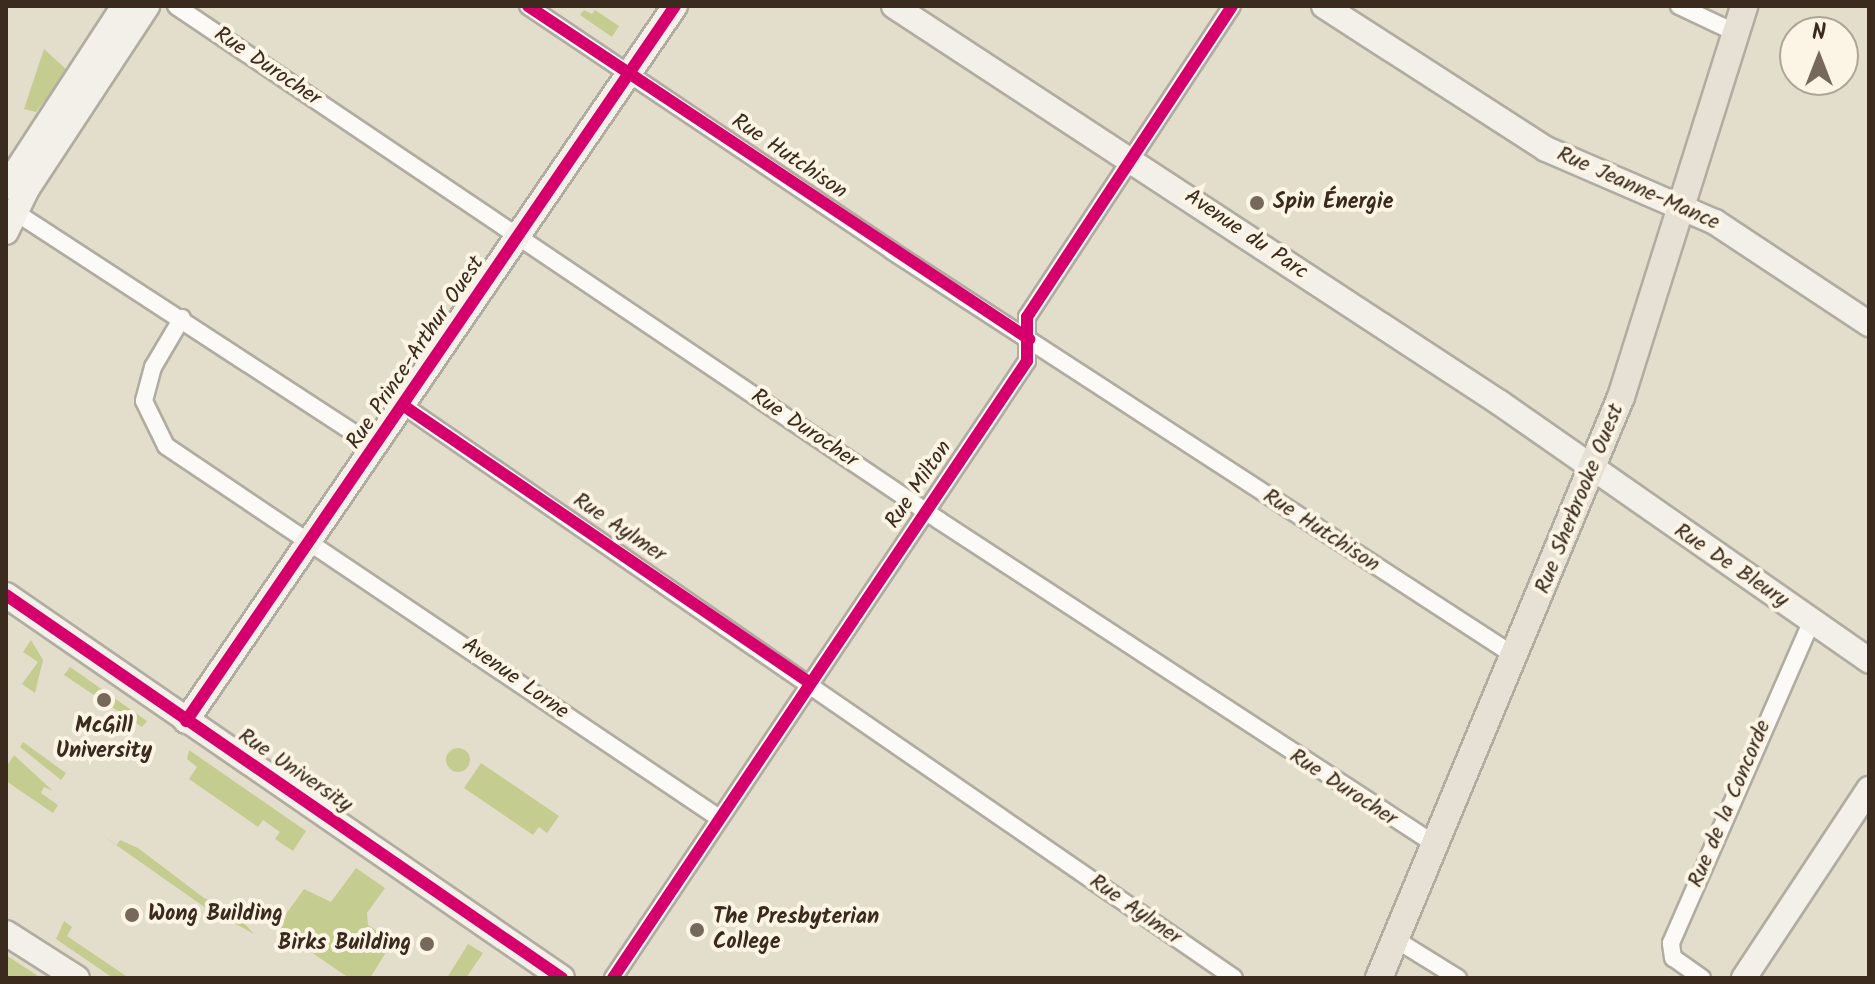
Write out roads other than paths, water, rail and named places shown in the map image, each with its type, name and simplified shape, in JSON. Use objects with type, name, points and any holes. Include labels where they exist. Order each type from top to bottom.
[{"type":"main road","name":"Rue Sherbrooke Ouest","points":[[1379,978],[1593,471],[1643,337],[1744,6]]},
{"type":"street","points":[[6,187],[124,6]]},
{"type":"street","points":[[147,6],[9,217],[182,318],[376,447]]},
{"type":"street","name":"Rue Durocher","points":[[176,6],[925,510],[1436,845]]},
{"type":"street","name":"Rue Hutchison","points":[[528,6],[1029,339],[1515,656]]},
{"type":"street","name":"Rue Prince-Arthur Ouest","points":[[186,721],[520,237],[675,6]]},
{"type":"street","name":"Avenue du Parc","points":[[894,6],[1131,158],[1522,418],[1593,471]]},
{"type":"street","name":"Rue Milton","points":[[613,978],[1027,361],[1027,317],[1232,6]]},
{"type":"street","name":"Rue Jeanne-Mance","points":[[1324,6],[1546,149],[1726,228],[1869,324]]},
{"type":"street","points":[[1679,6],[1736,33]]},
{"type":"street","name":"Avenue Lorne","points":[[182,318],[148,379],[144,401],[157,435],[182,457],[719,818]]},
{"type":"street","name":"Rue Aylmer","points":[[404,406],[1234,978]]},
{"type":"street","name":"Rue De Bleury","points":[[1593,471],[1869,660]]},
{"type":"street","name":"Rue University","points":[[6,595],[562,978]]},
{"type":"street","name":"Rue de la Concorde","points":[[1702,978],[1673,958],[1671,943],[1812,621]]},
{"type":"street","points":[[1744,978],[1869,789]]},
{"type":"street","points":[[6,933],[77,978]]},
{"type":"street","points":[[1395,939],[1458,978]]},
{"type":"place","name":"Spin Énergie","points":[[1257,203]]},
{"type":"place","name":"McGill University","points":[[104,700]]},
{"type":"place","name":"Wong Building","points":[[132,915]]},
{"type":"place","name":"The Presbyterian College","points":[[697,930]]},
{"type":"place","name":"Birks Building","points":[[427,944]]}]
